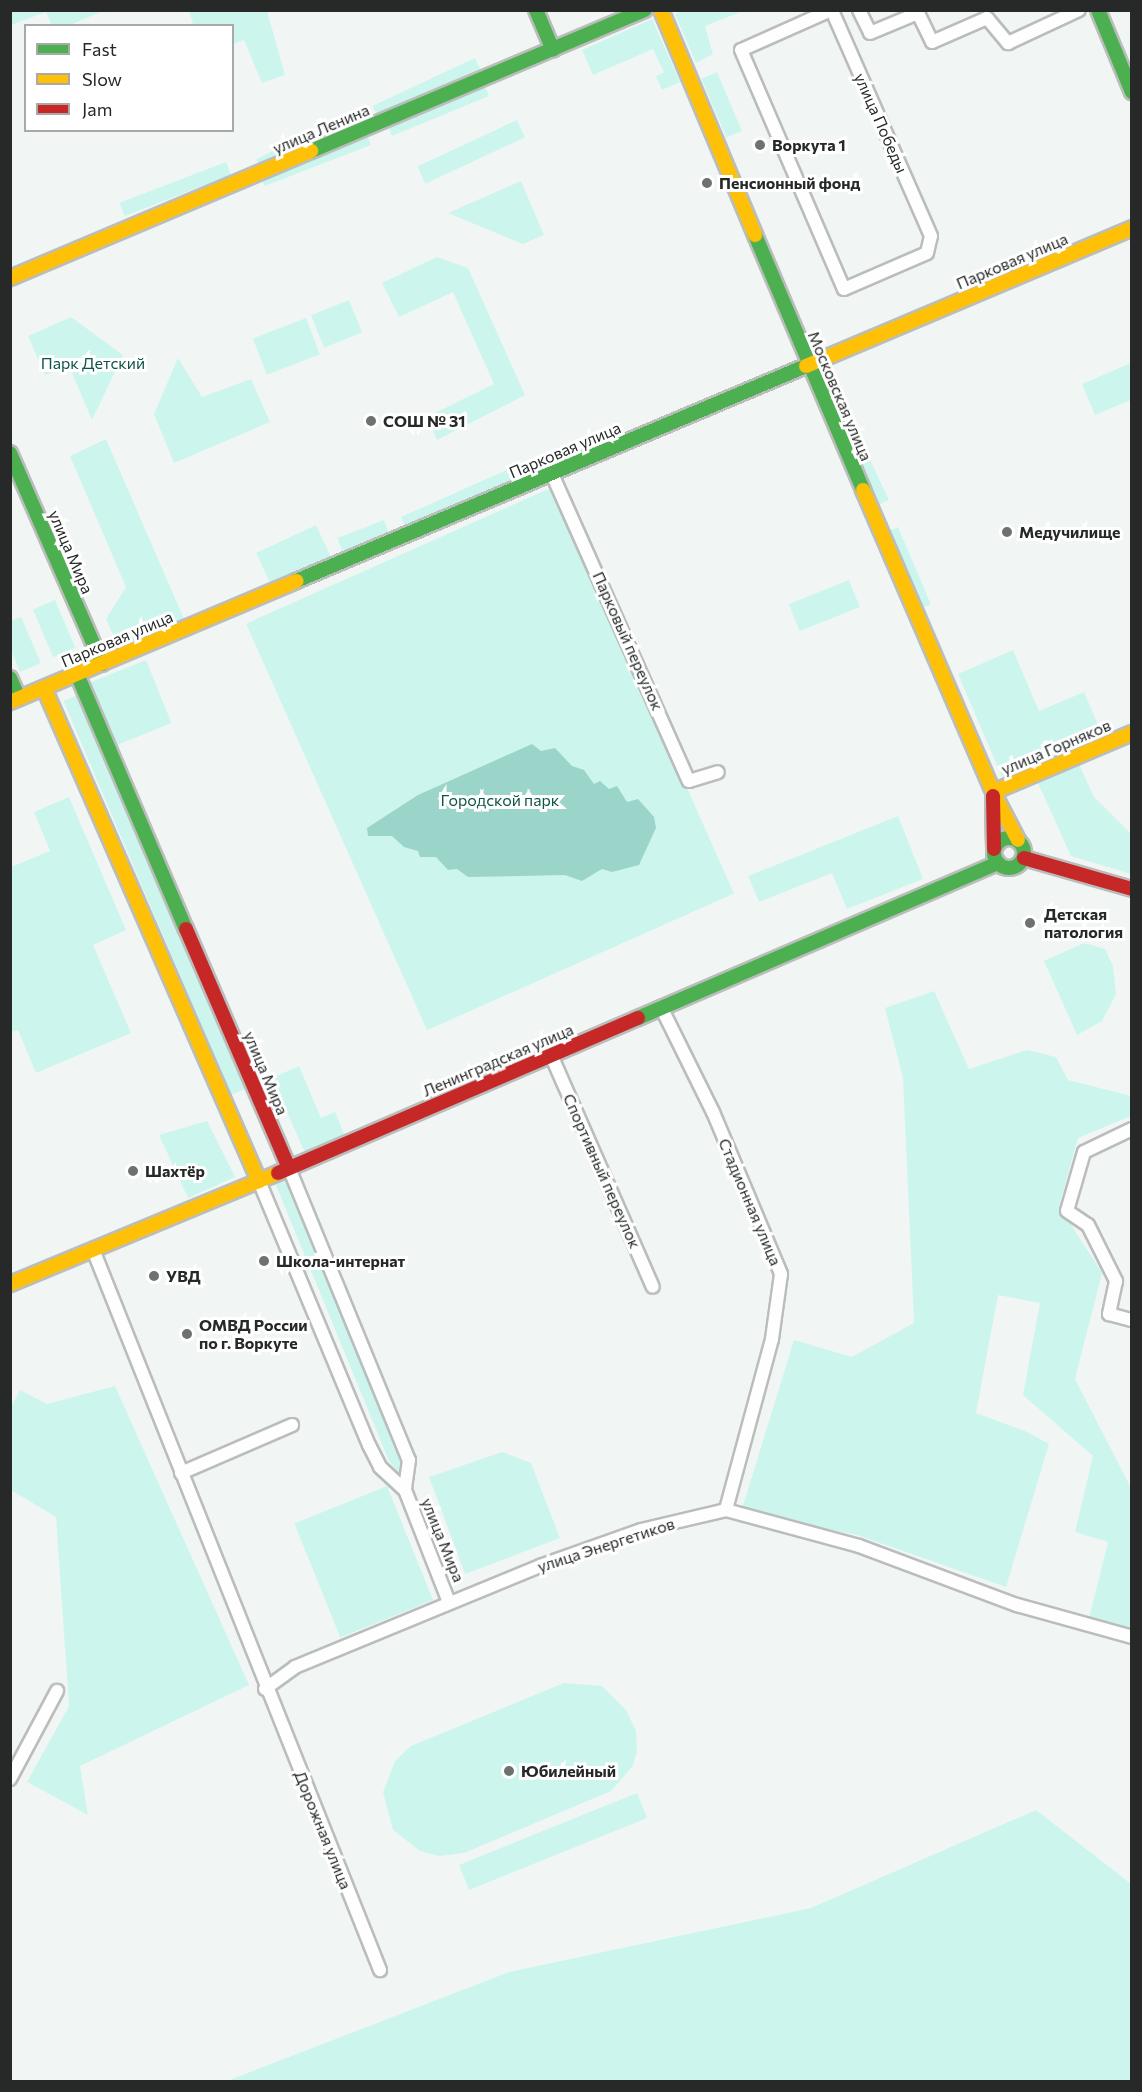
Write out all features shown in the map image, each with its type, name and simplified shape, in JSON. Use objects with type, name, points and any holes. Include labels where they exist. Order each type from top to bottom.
[{"type":"main road","points":[[536,10],[553,50]]},
{"type":"main road","name":"улица Ленина","points":[[10,278],[644,10]]},
{"type":"main road","name":"Московская улица","points":[[661,10],[809,365],[993,792],[1018,840]]},
{"type":"main road","points":[[1098,10],[1131,92]]},
{"type":"main road","name":"Парковая улица","points":[[15,700],[1131,228]]},
{"type":"main road","name":"улица Мира","points":[[10,453],[102,664]]},
{"type":"main road","name":"улица Мира","points":[[77,674],[289,1168]]},
{"type":"main road","points":[[10,678],[15,700]]},
{"type":"main road","name":"улица Мира","points":[[44,688],[259,1181]]},
{"type":"main road","name":"улица Горняков","points":[[993,792],[1131,733]]},
{"type":"main road","name":"Московская улица","points":[[993,792],[994,849]]},
{"type":"main road","points":[[1006,837],[1018,840],[1024,858],[1012,868],[998,863],[994,849],[1006,837]]},
{"type":"main road","points":[[1024,858],[1131,889]]},
{"type":"main road","name":"Ленинградская улица","points":[[10,1284],[94,1252],[998,863]]},
{"type":"street","name":"улица Победы","points":[[832,10],[931,236],[927,253],[844,289],[741,50],[832,10]]},
{"type":"street","points":[[859,10],[870,33],[918,13],[932,42],[987,18],[1008,43],[1078,10]]},
{"type":"street","name":"Парковый переулок","points":[[552,474],[689,781],[718,772]]},
{"type":"street","name":"Стадионная улица","points":[[662,1007],[713,1112],[781,1274],[772,1339],[726,1510]]},
{"type":"street","name":"Спортивный переулок","points":[[551,1055],[653,1287]]},
{"type":"street","points":[[1131,1130],[1084,1152],[1067,1211],[1088,1225],[1116,1281],[1109,1314],[1131,1320]]},
{"type":"street","name":"улица Мира","points":[[289,1168],[409,1460],[405,1490]]},
{"type":"street","name":"улица Мира","points":[[259,1181],[369,1445],[380,1467],[405,1490],[450,1602]]},
{"type":"street","name":"Дорожная улица","points":[[94,1252],[266,1689],[380,1970]]},
{"type":"street","points":[[181,1473],[292,1425]]},
{"type":"street","name":"улица Энергетиков","points":[[266,1689],[295,1667],[450,1602],[641,1530],[726,1510],[859,1546],[1017,1605],[1131,1636]]},
{"type":"street","points":[[10,1779],[57,1691]]},
{"type":"green space","points":[[11,10],[103,10],[72,24],[51,24],[46,12],[11,25]]},
{"type":"green space","points":[[684,10],[743,11],[705,26],[713,54],[696,63],[675,14]]},
{"type":"green space","points":[[189,11],[267,11],[285,75],[262,83],[244,40],[234,44],[234,24],[190,24],[193,23]]},
{"type":"green space","points":[[652,19],[680,82],[662,90],[656,76],[664,72],[653,49],[593,75],[582,50]]},
{"type":"green space","points":[[475,58],[481,71],[379,118],[373,106]]},
{"type":"green space","points":[[717,72],[742,131],[726,138],[701,79]]},
{"type":"green space","points":[[484,83],[489,96],[392,136],[388,125]]},
{"type":"green space","points":[[357,108],[363,120],[262,171],[256,159]]},
{"type":"green space","points":[[517,120],[525,137],[425,184],[417,166]]},
{"type":"green space","points":[[366,132],[371,145],[265,186],[260,173]]},
{"type":"green space","points":[[226,162],[231,175],[125,216],[120,203]]},
{"type":"green space","points":[[521,181],[544,235],[523,244],[448,213]]},
{"type":"green space","points":[[437,257],[468,268],[525,395],[437,440],[427,417],[494,384],[453,292],[399,317],[382,283]]},
{"type":"green space","points":[[349,300],[362,332],[324,348],[311,315]]},
{"type":"green space","name":"Парк Детский","points":[[71,317],[123,355],[92,420],[69,366],[45,375],[28,336]]},
{"type":"green space","points":[[306,318],[320,354],[267,375],[253,338]]},
{"type":"green space","points":[[178,358],[202,397],[251,379],[270,422],[174,463],[154,414]]},
{"type":"green space","points":[[1131,363],[1131,400],[1095,415],[1082,384]]},
{"type":"green space","points":[[106,439],[184,619],[119,648],[106,619],[126,587],[70,456]]},
{"type":"green space","points":[[866,451],[889,500],[878,505],[855,456]]},
{"type":"green space","points":[[538,456],[545,472],[408,533],[401,517]]},
{"type":"green space","name":"Городской парк","points":[[553,487],[734,894],[427,1030],[246,624]]},
{"type":"green space","points":[[384,520],[390,536],[343,554],[337,538]]},
{"type":"green space","points":[[316,525],[331,557],[271,585],[256,553]]},
{"type":"green space","points":[[898,527],[931,604],[919,609],[886,532]]},
{"type":"green space","points":[[849,580],[860,607],[800,631],[789,604]]},
{"type":"green space","points":[[55,600],[75,648],[53,657],[33,609]]},
{"type":"green space","points":[[21,617],[41,663],[20,672],[11,650],[10,621]]},
{"type":"green space","points":[[1013,650],[1039,711],[1084,692],[1102,734],[1002,777],[958,674]]},
{"type":"green space","points":[[146,660],[171,723],[115,746],[89,683]]},
{"type":"green space","points":[[80,694],[247,1088],[231,1095],[63,701]]},
{"type":"green space","points":[[1078,762],[1094,797],[1131,834],[1131,874],[1071,856],[1037,781]]},
{"type":"green space","points":[[69,797],[126,930],[93,945],[131,1033],[36,1073],[18,1030],[11,1032],[11,867],[50,851],[34,812]]},
{"type":"green space","points":[[898,816],[923,879],[847,909],[832,873],[759,902],[748,876]]},
{"type":"green space","points":[[1084,943],[1105,949],[1113,966],[1116,994],[1102,1021],[1077,1035],[1044,961]]},
{"type":"green space","points":[[934,991],[969,1069],[1027,1050],[1056,1057],[1068,1080],[1131,1096],[1131,1116],[1078,1138],[1059,1206],[1102,1273],[1075,1379],[1131,1488],[1131,1628],[1089,1618],[1108,1542],[1075,1532],[1093,1456],[1023,1395],[1040,1303],[998,1295],[976,1413],[1025,1431],[1049,1444],[1006,1587],[857,1535],[741,1512],[794,1340],[852,1357],[914,1323],[903,1078],[885,1008]]},
{"type":"green space","points":[[299,1066],[321,1118],[335,1112],[345,1136],[305,1153],[272,1078]]},
{"type":"green space","points":[[207,1121],[235,1177],[188,1198],[159,1135]]},
{"type":"green space","points":[[289,1177],[406,1460],[407,1483],[389,1461],[275,1183]]},
{"type":"green space","points":[[115,1386],[249,1685],[80,1766],[88,1815],[27,1782],[69,1706],[56,1517],[11,1490],[11,1407],[20,1390],[47,1404]]},
{"type":"green space","points":[[502,1452],[531,1463],[560,1538],[465,1574],[429,1477]]},
{"type":"green space","points":[[387,1486],[433,1600],[340,1638],[294,1523]]},
{"type":"green space","name":"Юбилейный","points":[[564,1683],[602,1686],[626,1710],[636,1731],[637,1752],[632,1767],[611,1791],[464,1853],[439,1856],[420,1851],[393,1830],[383,1792],[395,1761],[411,1746]]},
{"type":"green space","points":[[637,1793],[647,1818],[469,1890],[459,1865]]},
{"type":"green space","points":[[1036,1810],[1131,1884],[1131,2081],[227,2081],[509,1972],[811,1908]]},
{"type":"shaded area","points":[[532,744],[541,751],[555,748],[572,766],[584,770],[594,784],[600,781],[609,789],[617,786],[627,802],[638,799],[654,817],[656,828],[639,865],[612,872],[602,869],[582,881],[565,875],[468,877],[457,869],[448,870],[436,857],[420,857],[418,851],[404,847],[392,836],[368,836],[367,828],[418,795]]},
{"type":"traffic: fast","points":[[536,10],[553,50]]},
{"type":"traffic: fast","points":[[311,151],[644,10]]},
{"type":"traffic: fast","points":[[1098,10],[1132,92]]},
{"type":"traffic: fast","points":[[755,235],[863,490]]},
{"type":"traffic: fast","points":[[296,581],[806,366]]},
{"type":"traffic: fast","points":[[10,453],[102,664]]},
{"type":"traffic: fast","points":[[77,674],[186,929]]},
{"type":"traffic: fast","points":[[10,678],[19,698]]},
{"type":"traffic: fast","points":[[1009,838],[1020,842],[1024,853],[1020,864],[1009,868],[998,864],[994,853],[998,842],[1009,838]]},
{"type":"traffic: fast","points":[[638,1018],[998,863]]},
{"type":"traffic: slow","points":[[661,10],[755,235]]},
{"type":"traffic: slow","points":[[10,278],[311,151]]},
{"type":"traffic: slow","points":[[806,366],[1132,228]]},
{"type":"traffic: slow","points":[[863,490],[993,792],[1018,840]]},
{"type":"traffic: slow","points":[[10,702],[296,581]]},
{"type":"traffic: slow","points":[[44,688],[259,1181]]},
{"type":"traffic: slow","points":[[993,792],[1132,733]]},
{"type":"traffic: slow","points":[[10,1284],[278,1173]]},
{"type":"traffic: jam","points":[[993,796],[994,849]]},
{"type":"traffic: jam","points":[[1024,858],[1132,889]]},
{"type":"traffic: jam","points":[[186,929],[289,1168]]},
{"type":"traffic: jam","points":[[278,1173],[638,1018]]},
{"type":"place","name":"Воркута 1","points":[[760,145]]},
{"type":"place","name":"Пенсионный фонд","points":[[707,183]]},
{"type":"place","name":"СОШ № 31","points":[[371,421]]},
{"type":"place","name":"Медучилище","points":[[1007,532]]},
{"type":"place","name":"Детская патология","points":[[1030,923]]},
{"type":"place","name":"Шахтёр","points":[[133,1171]]},
{"type":"place","name":"Школа-интернат","points":[[264,1261]]},
{"type":"place","name":"УВД","points":[[154,1276]]},
{"type":"place","name":"ОМВД России по г. Воркуте","points":[[187,1334]]},
{"type":"place","name":"Юбилейный","points":[[509,1771]]}]
